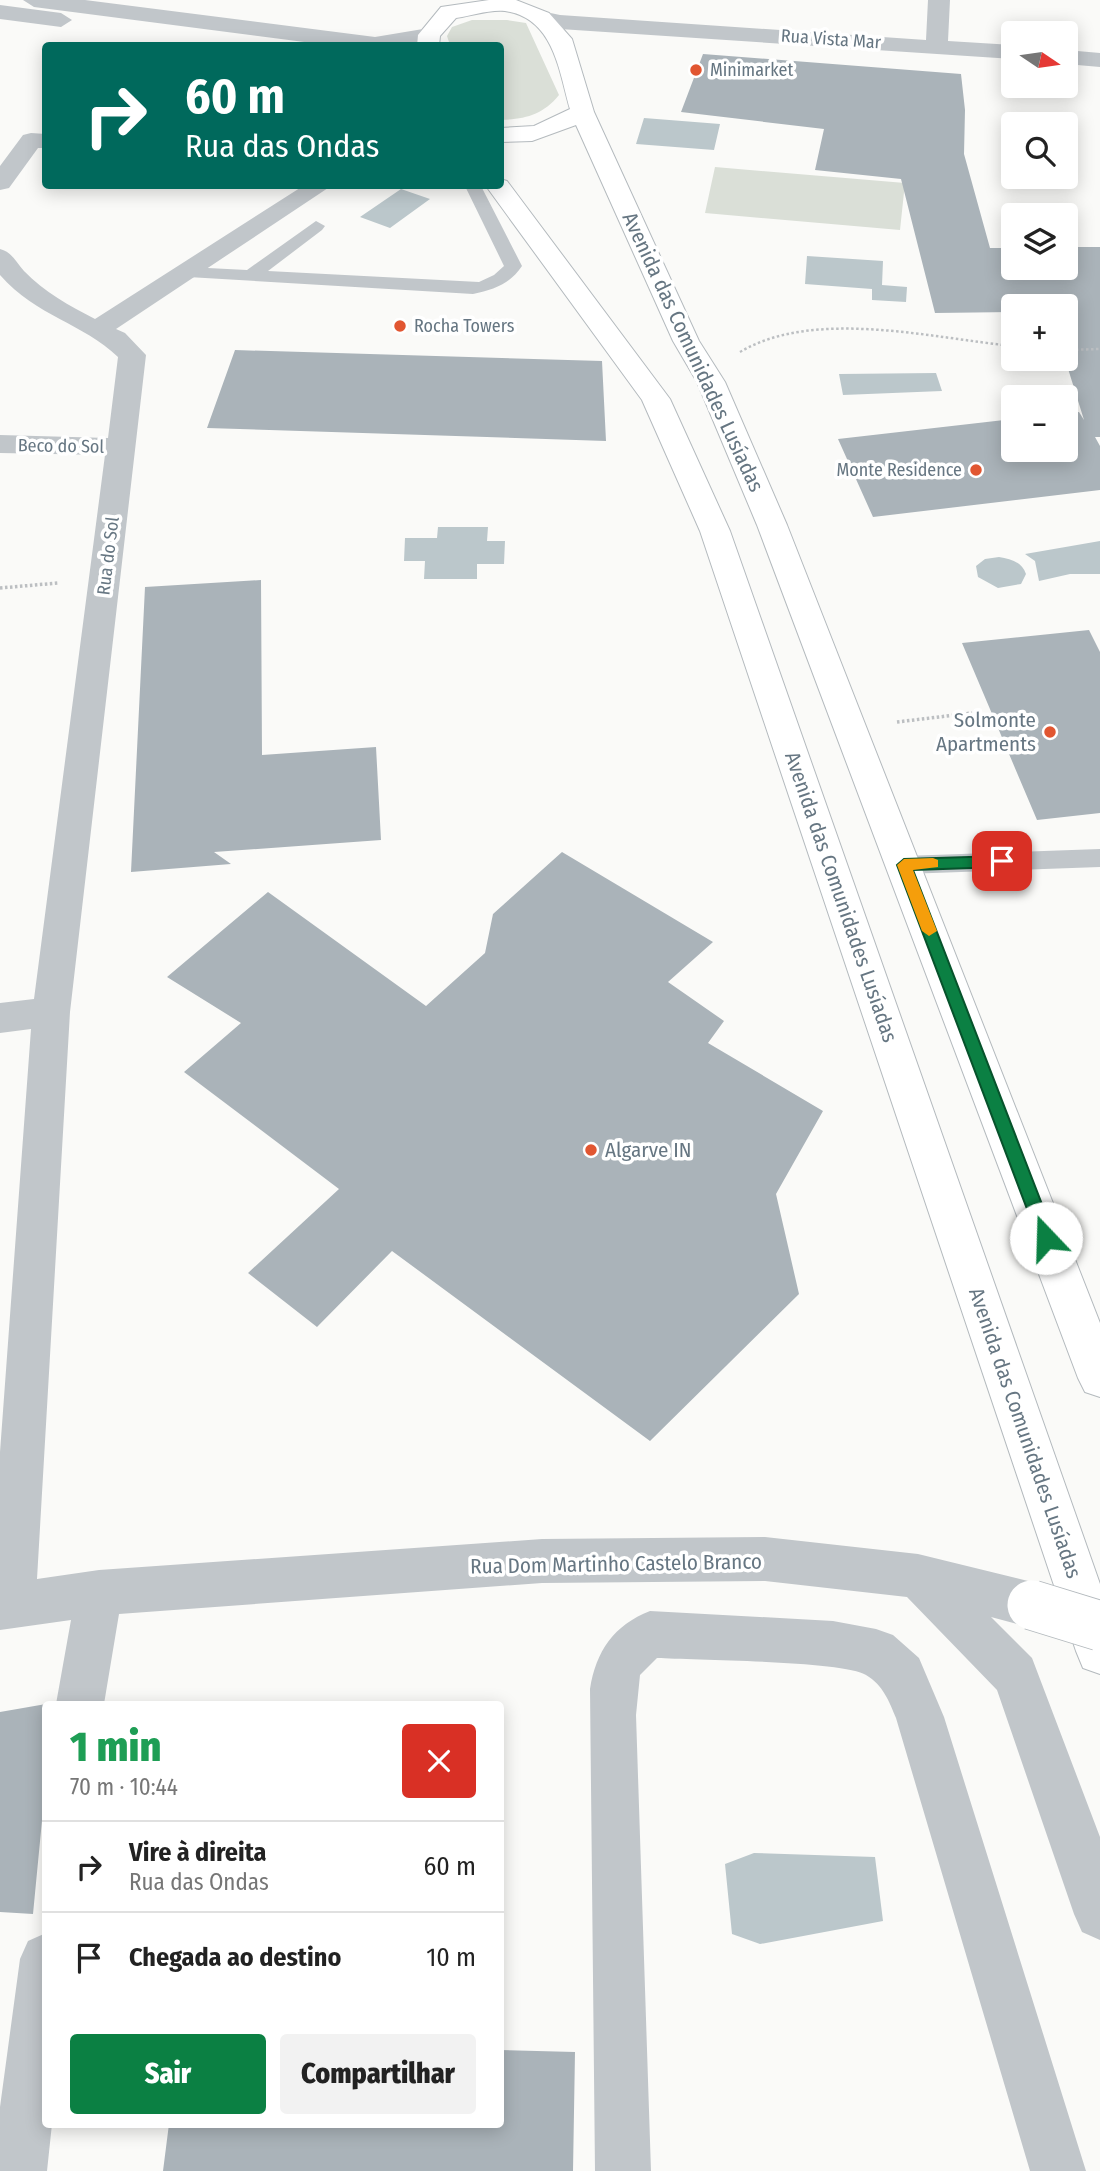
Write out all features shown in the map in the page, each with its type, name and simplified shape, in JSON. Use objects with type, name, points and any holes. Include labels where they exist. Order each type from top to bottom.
[{"type":"main road","name":"Avenida das Comunidades Lusíadas","points":[[428,40],[447,6],[506,2],[541,18],[561,39],[582,112],[686,341],[710,382],[762,501],[1092,1349],[1100,1378]]},
{"type":"main road","points":[[504,135],[557,128],[582,112]]},
{"type":"main road","name":"Avenida das Comunidades Lusíadas","points":[[500,189],[656,399],[715,531],[1100,1651]]},
{"type":"main road","name":"Rua Dom Martinho Castelo Branco","points":[[1032,1605],[1100,1626]]},
{"type":"street","points":[[34,0],[360,42]]},
{"type":"street","points":[[937,46],[939,0]]},
{"type":"street","points":[[0,12],[233,42]]},
{"type":"street","name":"Rua Vista Mar","points":[[541,18],[648,28],[1001,51]]},
{"type":"street","name":"Rua Vista Mar","points":[[571,67],[579,51],[601,38],[648,28]]},
{"type":"street","points":[[402,42],[428,40]]},
{"type":"street","points":[[1078,58],[1100,60]]},
{"type":"street","points":[[0,137],[38,141]]},
{"type":"street","points":[[0,183],[38,141]]},
{"type":"street","points":[[0,257],[9,272],[41,302],[96,330],[314,189]]},
{"type":"street","name":"Rua do Sol","points":[[6,1606],[51,1012],[132,355],[115,339],[96,330]]},
{"type":"street","name":"Beco do Sol","points":[[0,444],[122,447]]},
{"type":"street","points":[[0,1018],[51,1012]]},
{"type":"street","name":"Rua Dom Martinho Castelo Branco","points":[[6,1606],[99,1593],[542,1561],[765,1559],[919,1576],[1032,1605]]},
{"type":"street","points":[[919,1576],[1015,1675],[1065,1807],[1100,1914]]},
{"type":"street","points":[[81,1701],[99,1593]]},
{"type":"street","points":[[622,2171],[612,1715],[614,1675],[628,1648],[650,1634],[833,1644],[876,1652],[902,1675],[920,1717],[1058,2171]]},
{"type":"street","points":[[19,2171],[42,1990]]},
{"type":"lane","points":[[188,272],[473,289],[493,285],[507,277],[513,266],[474,189]]},
{"type":"lane","points":[[251,276],[316,226]]},
{"type":"lane","points":[[904,865],[1100,858]]},
{"type":"path","points":[[740,353],[748,345],[788,332],[850,330],[1001,345]]},
{"type":"path","points":[[1078,350],[1100,349]]},
{"type":"path","points":[[0,588],[64,583]]},
{"type":"path","points":[[890,723],[972,713]]},
{"type":"shaded area","points":[[472,20],[526,23],[559,95],[547,107],[533,115],[504,120],[504,42],[449,42],[447,36],[452,27]]},
{"type":"shaded area","points":[[644,118],[720,124],[714,150],[636,144]]},
{"type":"shaded area","points":[[715,167],[905,183],[900,230],[705,213]]},
{"type":"shaded area","points":[[401,189],[430,199],[390,228],[360,217]]},
{"type":"shaded area","points":[[807,256],[883,261],[882,285],[907,287],[906,302],[872,300],[872,289],[805,284]]},
{"type":"shaded area","points":[[936,373],[942,391],[843,395],[839,374]]},
{"type":"shaded area","points":[[438,527],[488,527],[487,541],[505,541],[504,564],[477,564],[477,579],[424,579],[425,561],[404,561],[405,538],[437,538]]},
{"type":"shaded area","points":[[1100,541],[1100,574],[1070,574],[1039,581],[1035,561],[1025,554]]},
{"type":"shaded area","points":[[999,557],[1012,560],[1022,567],[1026,574],[1021,584],[998,588],[978,577],[976,566],[985,559]]},
{"type":"shaded area","points":[[754,1853],[875,1857],[883,1921],[760,1944],[732,1934],[725,1864]]},
{"type":"building","points":[[703,54],[961,74],[965,110],[964,154],[990,248],[1001,248],[1001,280],[1078,280],[1078,247],[1100,247],[1100,437],[1095,437],[1100,446],[1100,490],[873,517],[838,439],[1001,420],[1001,462],[1078,462],[1078,412],[1084,420],[1078,401],[1078,385],[1073,385],[1069,371],[1078,371],[1078,294],[1001,294],[1001,312],[935,313],[901,179],[815,170],[824,129],[681,112]]},
{"type":"building","points":[[235,350],[602,361],[606,441],[207,428]]},
{"type":"building","points":[[261,580],[262,755],[376,747],[381,840],[214,852],[231,864],[131,872],[145,587]]},
{"type":"building","name":"Solmonte Apartments","points":[[1089,630],[1100,652],[1100,813],[1037,820],[962,643]]},
{"type":"building","name":"Algarve IN","points":[[562,852],[713,942],[668,982],[724,1021],[708,1043],[823,1111],[776,1194],[799,1294],[650,1441],[392,1251],[317,1327],[248,1273],[339,1189],[184,1072],[241,1023],[167,977],[268,892],[426,1006],[485,953],[493,914]]},
{"type":"building","points":[[42,1705],[42,1821],[33,1914],[0,1912],[0,1712]]},
{"type":"building","points":[[504,2050],[575,2052],[573,2171],[163,2171],[168,2128],[504,2128]]},
{"type":"slow traffic","points":[[929,931],[904,865],[933,864]]},
{"type":"place","name":"Minimarket","points":[[696,70]]},
{"type":"place","name":"Rocha Towers","points":[[400,326]]},
{"type":"place","name":"Monte Residence","points":[[976,470]]},
{"type":"place","name":"Solmonte Apartments","points":[[1050,732]]},
{"type":"place","name":"Algarve IN","points":[[591,1150]]},
{"type":"route","points":[[1002,861],[904,865],[1046,1238]]}]
